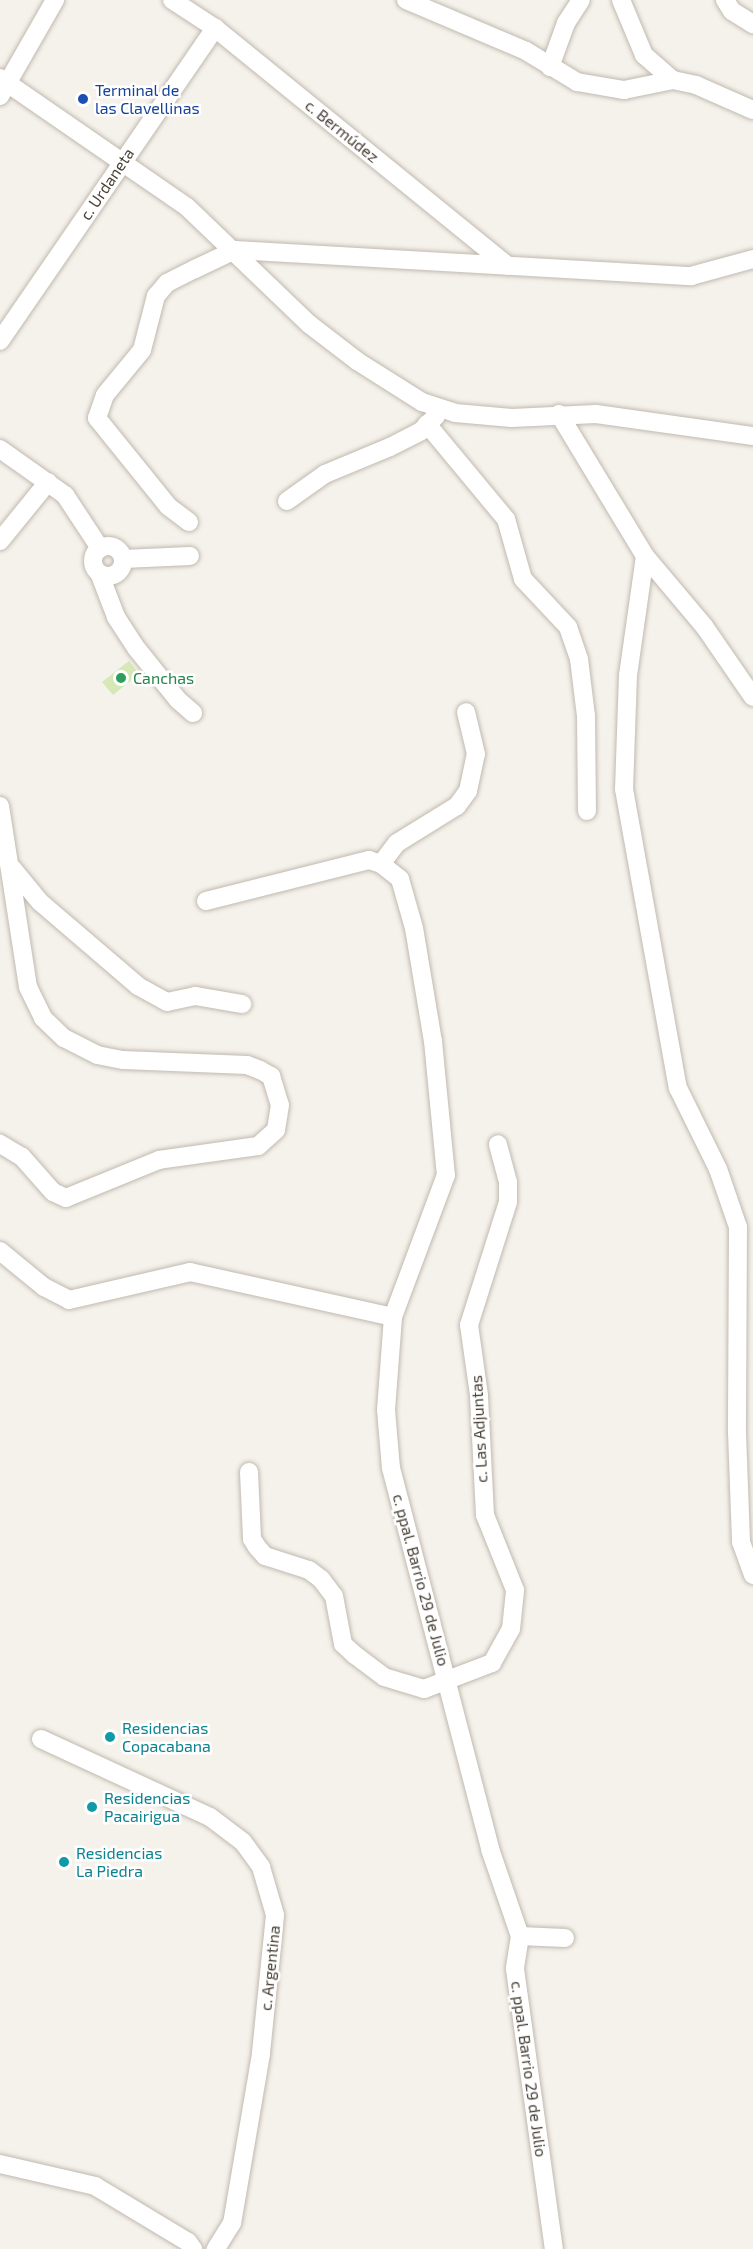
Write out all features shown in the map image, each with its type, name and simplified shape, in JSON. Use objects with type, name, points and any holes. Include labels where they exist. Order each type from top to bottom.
[{"type":"street","points":[[55,0],[3,86],[123,160],[187,207],[235,250],[277,296],[357,361],[422,402],[444,409],[512,418],[596,414],[753,436]]},
{"type":"street","name":"c. Bermúdez","points":[[172,0],[215,28],[508,266]]},
{"type":"street","points":[[406,0],[526,51],[577,82],[601,89],[636,88],[672,80],[696,85],[753,110]]},
{"type":"street","points":[[550,67],[566,23],[581,0]]},
{"type":"street","points":[[621,0],[644,55],[672,80]]},
{"type":"street","points":[[725,0],[732,11],[753,24]]},
{"type":"street","name":"c. Urdaneta","points":[[0,341],[215,28]]},
{"type":"street","points":[[636,88],[644,55]]},
{"type":"street","points":[[189,522],[168,506],[105,433],[97,418],[98,409],[142,350],[152,306],[161,288],[235,250],[508,266],[565,272],[691,276],[753,259]]},
{"type":"street","points":[[287,501],[325,474],[390,447],[427,424],[444,409]]},
{"type":"street","points":[[559,414],[645,556],[750,682]]},
{"type":"street","points":[[427,424],[506,519],[523,579],[568,627],[579,659],[586,716],[586,811]]},
{"type":"street","points":[[0,449],[48,482],[78,511],[100,548]]},
{"type":"street","points":[[0,541],[48,482]]},
{"type":"street","points":[[100,548],[113,547],[123,559]]},
{"type":"street","points":[[100,548],[93,565],[100,575],[116,617],[137,649],[178,700],[193,713]]},
{"type":"street","points":[[123,559],[190,556]]},
{"type":"street","points":[[645,556],[628,675],[624,789],[644,884],[678,1088],[718,1169],[738,1227],[737,1432],[741,1542],[753,1575]]},
{"type":"street","points":[[100,575],[118,573],[123,559]]},
{"type":"street","points":[[206,901],[305,873],[369,860],[381,864],[397,843],[457,806],[468,790],[476,754],[466,712]]},
{"type":"street","points":[[0,806],[12,868],[28,987],[44,1018],[64,1038],[97,1055],[123,1060],[247,1065],[271,1076],[279,1113],[276,1130],[258,1146],[159,1160],[66,1198],[53,1192],[22,1157],[0,1144]]},
{"type":"street","name":"c. ppal. Barrio 29 de Julio","points":[[381,864],[400,879],[414,928],[433,1041],[446,1175],[393,1317],[386,1410],[391,1468],[490,1849],[520,1936],[515,1969],[554,2249]]},
{"type":"street","points":[[12,868],[66,926],[138,986],[167,1002],[195,996],[242,1004]]},
{"type":"street","name":"c. Las Adjuntas","points":[[249,1472],[252,1539],[256,1547],[265,1556],[309,1570],[321,1579],[334,1596],[343,1644],[384,1677],[405,1686],[424,1689],[448,1682],[492,1663],[512,1629],[514,1611],[510,1573],[485,1515],[479,1395],[469,1326],[508,1202],[508,1182],[498,1144]]},
{"type":"street","points":[[0,1251],[44,1287],[69,1300],[190,1272],[393,1317]]},
{"type":"street","name":"c. Argentina","points":[[41,1739],[210,1817],[243,1842],[261,1867],[275,1915],[261,2054],[232,2223],[216,2249]]},
{"type":"street","points":[[520,1936],[565,1938]]},
{"type":"street","points":[[0,2164],[95,2186],[188,2242],[193,2249]]},
{"type":"green space","name":"Canchas","points":[[129,661],[139,674],[113,695],[102,682]]},
{"type":"place","name":"Terminal de las Clavellinas","points":[[83,99]]},
{"type":"place","name":"Canchas","points":[[121,678]]},
{"type":"place","name":"Residencias Copacabana","points":[[110,1737]]},
{"type":"place","name":"Residencias Pacairigua","points":[[92,1807]]},
{"type":"place","name":"Residencias La Piedra","points":[[64,1862]]}]
